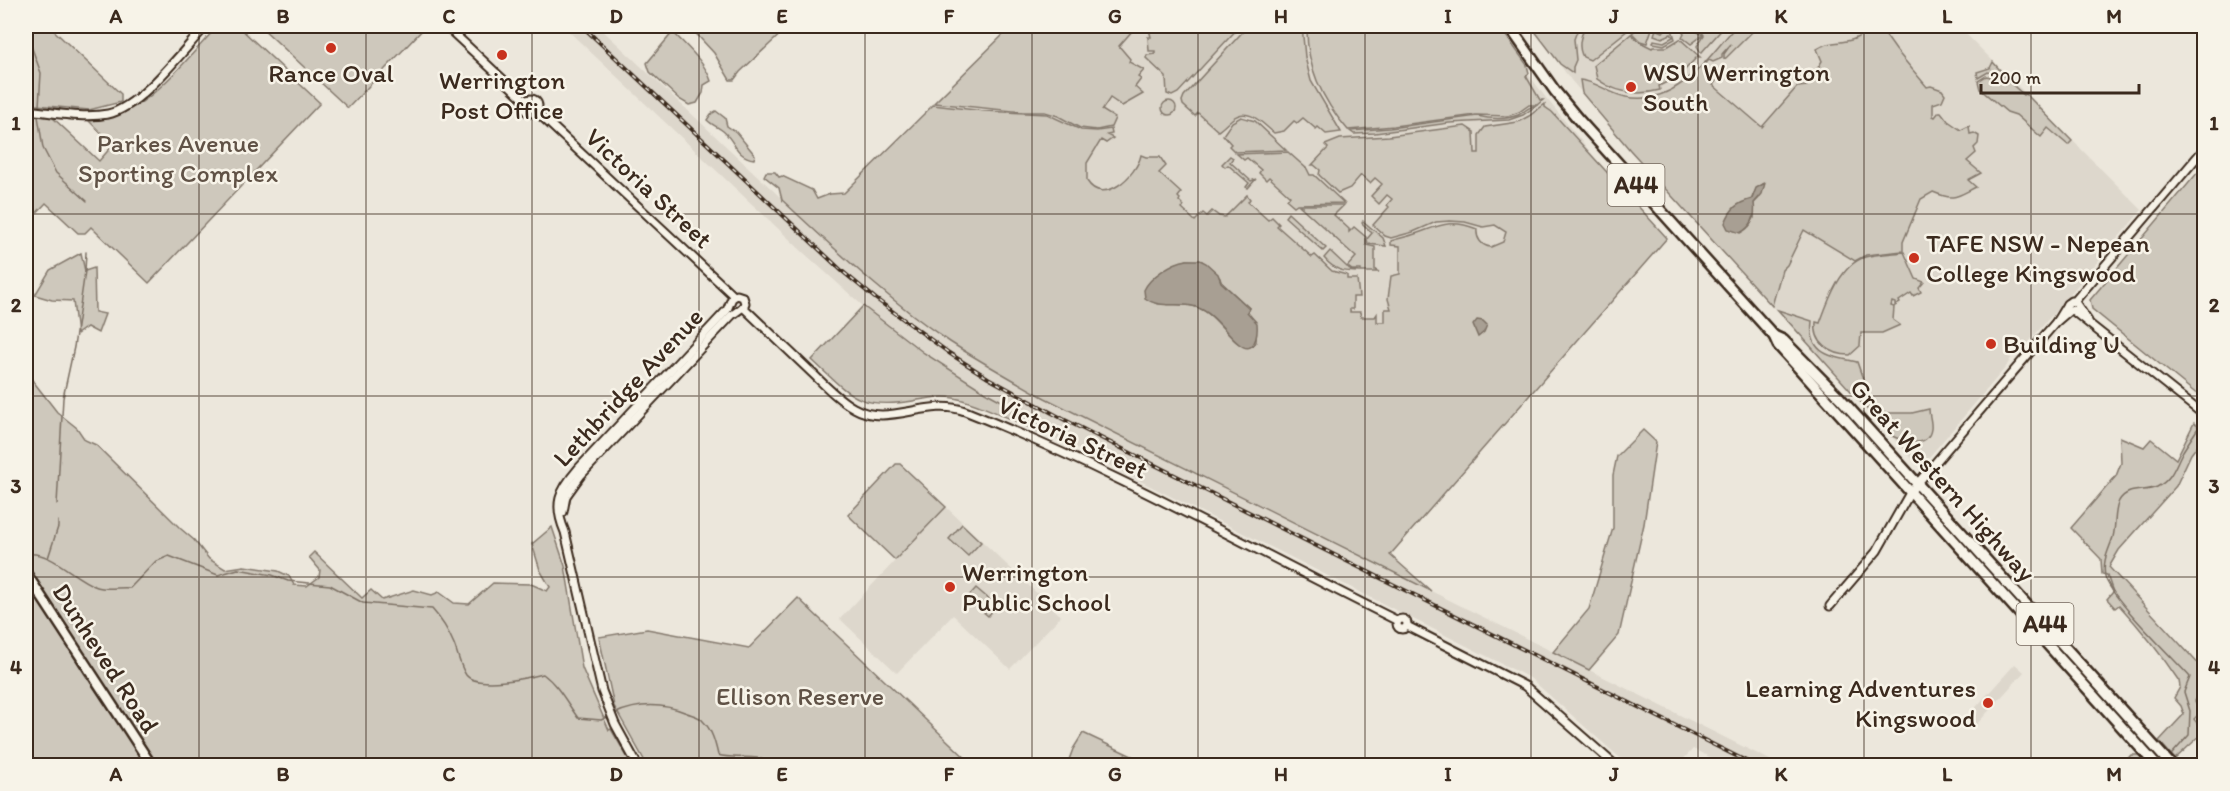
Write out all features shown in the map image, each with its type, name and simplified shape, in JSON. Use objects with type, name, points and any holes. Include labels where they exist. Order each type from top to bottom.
[{"type":"highway","name":"Great Western Highway","points":[[1509,26],[1578,119],[1774,336],[1783,340],[1840,398],[1914,487],[2157,765]]},
{"type":"highway","name":"Great Western Highway","points":[[1914,487],[2172,765]]},
{"type":"main road","name":"Dunheved Road","points":[[26,573],[152,765]]},
{"type":"street","points":[[26,110],[93,116],[118,111],[139,98],[206,26]]},
{"type":"street","name":"Victoria Street","points":[[446,26],[526,101],[524,105],[526,111],[532,113],[536,111],[733,300]]},
{"type":"street","points":[[1830,606],[1877,551],[1914,487],[2205,149]]},
{"type":"street","points":[[740,295],[746,303],[741,308],[734,307],[733,300],[740,295]]},
{"type":"street","name":"Lethbridge Avenue","points":[[561,501],[563,489],[578,469],[727,310],[733,300]]},
{"type":"street","points":[[2072,306],[2082,320],[2088,321],[2205,415]]},
{"type":"street","name":"Victoria Street","points":[[741,308],[838,397],[858,411],[888,414],[943,406],[965,411],[1065,453],[1398,621],[1400,628],[1404,629],[1407,626],[1525,686],[1616,765]]},
{"type":"street","name":"Lethbridge Avenue","points":[[561,501],[581,475],[741,308]]},
{"type":"street","points":[[561,501],[559,515],[591,640],[596,670],[607,706],[638,765]]},
{"type":"shaded area","points":[[563,26],[598,26],[811,226],[1012,26],[1493,26],[1546,98],[1597,160],[1667,238],[1390,556],[1431,591],[1780,765],[1726,765],[1693,749],[1678,765],[1628,765],[1530,678],[1044,434],[1050,428],[985,392],[924,353],[863,306]]},
{"type":"shaded area","name":"TAFE NSW - Nepean College Kingswood","points":[[1531,26],[1958,26],[2142,210],[2028,343],[2011,358],[2006,367],[1924,463],[1916,463],[1630,150],[1571,80]]},
{"type":"shaded area","points":[[1765,183],[1762,194],[1754,203],[1754,217],[1750,224],[1740,233],[1728,229],[1725,223],[1732,210],[1738,204],[1752,199],[1756,188]]},
{"type":"shaded area","points":[[1187,260],[1200,260],[1206,263],[1218,274],[1221,282],[1249,308],[1247,312],[1257,323],[1256,337],[1252,346],[1249,348],[1239,344],[1203,310],[1190,305],[1157,304],[1145,298],[1144,290],[1156,275],[1168,267]]},
{"type":"shaded area","points":[[1477,320],[1487,325],[1478,337],[1473,325]]},
{"type":"shaded area","name":"Werrington Public School","points":[[946,507],[1061,616],[1010,669],[953,615],[897,673],[840,619]]},
{"type":"shaded area","name":"Learning Adventures Kingswood","points":[[2015,664],[2024,672],[1976,725],[1967,717]]},
{"type":"green space","points":[[26,26],[49,26],[121,94],[121,102],[89,110],[26,104]]},
{"type":"green space","name":"Parkes Avenue Sporting Complex","points":[[218,26],[238,26],[320,103],[149,283],[91,227],[85,233],[78,233],[46,203],[26,224],[26,115],[52,117],[99,161],[113,145],[89,121],[109,118],[128,111],[145,100],[176,72]]},
{"type":"green space","points":[[260,26],[426,26],[348,108]]},
{"type":"green space","points":[[689,26],[789,26],[734,80],[730,80],[714,53]]},
{"type":"green space","points":[[1012,26],[1146,26],[1149,28],[1133,30],[1119,46],[1130,59],[1129,62],[1144,70],[1138,77],[1141,79],[1135,87],[1143,94],[1122,106],[1110,98],[1102,110],[1115,118],[1111,127],[1097,130],[1080,128],[1045,112],[934,103]]},
{"type":"green space","points":[[1153,26],[1240,26],[1178,93],[1172,96],[1167,94],[1166,77],[1146,58],[1147,55],[1155,54],[1155,51],[1149,51],[1148,37],[1151,37],[1149,29]]},
{"type":"green space","points":[[1248,26],[1302,26],[1305,57],[1311,81],[1341,132],[1326,134],[1303,118],[1297,123],[1294,121],[1284,131],[1274,133],[1254,117],[1244,114],[1238,115],[1218,131],[1198,113],[1195,116],[1183,105],[1184,96]]},
{"type":"green space","points":[[1307,26],[1499,26],[1527,65],[1529,73],[1526,76],[1540,100],[1543,100],[1537,105],[1529,105],[1508,116],[1476,115],[1348,130],[1330,107],[1317,82],[1309,55]]},
{"type":"green space","points":[[1531,26],[1579,26],[1574,39],[1576,60],[1573,73],[1560,64]]},
{"type":"green space","points":[[1586,26],[1633,26],[1590,60],[1583,57],[1580,49],[1581,37]]},
{"type":"green space","points":[[1640,26],[1653,26],[1647,43],[1640,41],[1632,33]]},
{"type":"green space","points":[[1671,26],[1675,39],[1664,45],[1653,43],[1654,40],[1664,42],[1673,37],[1671,34],[1662,38],[1654,35],[1656,29],[1663,32]]},
{"type":"green space","points":[[1706,26],[1725,26],[1701,53],[1697,46],[1704,35],[1701,31]]},
{"type":"green space","points":[[1736,26],[1758,26],[1726,58],[1724,59],[1724,54],[1731,44],[1722,54],[1722,58],[1713,62],[1709,60],[1701,69],[1716,81],[1713,85],[1762,127],[1797,87],[1807,86],[1822,61],[1817,49],[1827,44],[1854,39],[1872,27],[1879,26],[1927,87],[1942,90],[1945,94],[1942,101],[1933,104],[1933,116],[1941,112],[1948,121],[1961,130],[1969,126],[1970,134],[1974,133],[1979,136],[1978,144],[1974,148],[1976,153],[1967,161],[1981,173],[1968,180],[1976,187],[1955,197],[1933,192],[1921,199],[1903,242],[1903,251],[1866,255],[1855,261],[1804,230],[1787,265],[1782,270],[1772,306],[1630,150],[1582,93],[1580,80],[1626,97],[1644,98],[1661,95],[1690,77]],"holes":[[[1763,184],[1759,198],[1754,203],[1754,218],[1750,225],[1752,197]]]},
{"type":"green space","points":[[1691,28],[1703,35],[1691,44],[1682,37],[1684,33],[1682,30]]},
{"type":"green space","points":[[673,32],[700,61],[711,81],[704,85],[703,93],[697,103],[689,105],[679,99],[650,72],[647,63]]},
{"type":"green space","points":[[1631,34],[1652,48],[1667,47],[1680,39],[1700,57],[1697,57],[1681,74],[1682,78],[1679,76],[1659,86],[1660,90],[1635,93],[1619,90],[1597,79],[1594,65]]},
{"type":"green space","points":[[1993,62],[2006,77],[1988,72],[1978,78],[1977,72],[1990,68]]},
{"type":"green space","points":[[1986,76],[2007,80],[2024,95],[2026,94],[2072,141],[2068,145],[2048,128],[2041,137],[2016,115],[2007,112],[1980,89],[1978,81]]},
{"type":"green space","points":[[1169,101],[1174,103],[1176,108],[1174,113],[1169,115],[1164,113],[1162,108],[1164,103]]},
{"type":"green space","points":[[1545,104],[1545,107],[1667,238],[1390,555],[1431,591],[1045,398],[997,371],[906,310],[782,200],[779,188],[764,176],[766,172],[775,172],[779,177],[782,176],[812,190],[817,199],[830,194],[844,193],[933,105],[984,111],[1047,114],[1081,130],[1111,129],[1112,134],[1107,135],[1113,138],[1106,143],[1101,140],[1087,163],[1087,181],[1094,188],[1102,191],[1118,185],[1133,171],[1141,155],[1160,157],[1166,166],[1159,173],[1181,193],[1178,197],[1184,206],[1182,209],[1195,221],[1203,213],[1207,216],[1212,211],[1225,217],[1247,195],[1250,199],[1248,202],[1268,220],[1272,217],[1279,224],[1277,226],[1312,257],[1315,255],[1332,271],[1347,275],[1347,279],[1357,279],[1359,297],[1353,297],[1353,309],[1350,309],[1350,312],[1360,312],[1361,317],[1375,317],[1377,314],[1377,322],[1385,322],[1385,309],[1391,309],[1388,299],[1391,276],[1400,274],[1400,246],[1391,245],[1391,241],[1445,224],[1459,224],[1477,229],[1480,241],[1491,247],[1503,242],[1506,232],[1495,225],[1483,227],[1450,221],[1436,222],[1391,238],[1385,236],[1373,225],[1389,207],[1387,205],[1392,199],[1387,195],[1379,204],[1371,196],[1382,184],[1375,178],[1370,183],[1361,175],[1350,188],[1338,193],[1319,175],[1320,170],[1312,165],[1328,148],[1325,145],[1340,139],[1389,136],[1465,126],[1474,132],[1475,153],[1479,153],[1479,135],[1485,127],[1518,122]],"holes":[[[1187,260],[1202,261],[1249,308],[1247,312],[1254,322],[1256,333],[1256,342],[1252,345],[1246,347],[1239,344],[1211,316],[1197,307],[1155,303],[1153,278],[1175,264]]]},
{"type":"green space","points":[[1536,106],[1523,115],[1509,120],[1449,123],[1375,133],[1354,134],[1350,131],[1477,116],[1508,118]]},
{"type":"green space","points":[[716,111],[725,118],[727,126],[736,132],[755,155],[754,159],[739,152],[723,131],[707,120]]},
{"type":"green space","points":[[1241,117],[1255,121],[1286,150],[1235,152],[1223,135],[1232,122]]},
{"type":"green space","points":[[1288,152],[1307,169],[1310,175],[1314,175],[1344,203],[1297,204],[1294,206],[1287,200],[1290,196],[1269,177],[1266,180],[1259,173],[1261,170],[1247,158],[1244,160],[1237,154]]},
{"type":"green space","points":[[1230,156],[1233,158],[1230,162],[1251,181],[1256,179],[1248,188],[1246,187],[1249,183],[1228,165],[1225,167],[1222,164]]},
{"type":"green space","points":[[2204,165],[2204,400],[2092,309],[2090,300]]},
{"type":"green space","points":[[1299,205],[1344,205],[1334,215],[1349,229],[1349,232],[1354,227],[1366,237],[1366,245],[1375,247],[1375,270],[1379,272],[1361,272],[1361,270],[1352,270],[1348,267],[1351,271],[1360,272],[1349,272],[1332,266],[1324,258],[1330,251],[1347,267],[1356,257]]},
{"type":"green space","points":[[1288,213],[1326,248],[1323,251],[1285,217]]},
{"type":"green space","points":[[1363,221],[1383,238],[1386,246],[1368,244],[1367,239],[1372,233],[1362,223]]},
{"type":"green space","points":[[1904,252],[1916,279],[1924,282],[1919,288],[1921,292],[1913,296],[1911,293],[1895,306],[1892,302],[1893,320],[1900,325],[1882,333],[1861,333],[1860,346],[1850,355],[1836,353],[1820,342],[1816,322],[1820,323],[1836,285],[1849,268],[1856,261],[1865,257]]},
{"type":"green space","points":[[81,253],[85,271],[94,268],[95,312],[105,314],[98,333],[87,327],[77,334],[73,301],[52,300],[35,295],[50,270]]},
{"type":"green space","points":[[863,306],[924,353],[985,392],[1050,427],[1044,434],[987,409],[949,397],[879,403],[856,397],[846,391],[812,360]]},
{"type":"green space","points":[[1778,310],[1812,321],[1814,341],[1823,352],[1857,362],[1875,413],[1912,413],[1929,409],[1931,426],[1929,436],[1920,442],[1914,442],[1890,435],[1884,422],[1875,418]]},
{"type":"green space","points":[[26,375],[57,412],[77,428],[85,440],[96,445],[194,540],[209,559],[225,569],[244,566],[278,571],[289,576],[294,585],[307,586],[319,577],[320,570],[309,557],[314,552],[362,598],[371,590],[382,600],[414,590],[432,595],[439,592],[454,603],[469,604],[493,583],[531,584],[547,591],[550,587],[540,570],[532,544],[552,527],[565,566],[582,668],[609,730],[611,729],[632,765],[156,765],[26,565],[28,564],[26,560]]},
{"type":"green space","points":[[2194,423],[2204,432],[2204,437],[2191,454],[2176,486],[2119,550],[2109,567],[2204,670],[2204,685],[2195,701],[2201,712],[2194,719],[2204,732],[2175,759],[2159,741],[2184,714],[2174,698],[2180,687],[2179,681],[2143,632],[2119,605],[2115,608],[2107,599],[2113,592],[2107,575],[2102,574],[2101,559],[2071,528],[2116,476],[2121,463],[2120,437],[2144,447],[2151,439],[2176,459]]},
{"type":"green space","points":[[1643,430],[1656,442],[1644,524],[1619,635],[1589,670],[1553,652],[1589,609],[1613,528],[1613,475],[1617,456]]},
{"type":"green space","points":[[896,464],[900,464],[946,507],[895,560],[848,515]]},
{"type":"green space","points":[[962,524],[981,542],[968,556],[949,539]]},
{"type":"green space","points":[[26,579],[84,673],[146,765],[26,765]]},
{"type":"green space","points":[[976,588],[997,606],[988,616],[967,598]]},
{"type":"green space","name":"Ellison Reserve","points":[[798,598],[973,765],[647,765],[614,706],[599,637],[647,629],[749,648]]},
{"type":"green space","points":[[1083,733],[1151,765],[1067,765]]},
{"type":"green space","points":[[2131,755],[2140,755],[2149,765],[2122,765]]},
{"type":"waterway","points":[[26,32],[41,73],[39,106]]},
{"type":"waterway","points":[[38,116],[43,148],[56,173],[87,201]]},
{"type":"waterway","points":[[57,504],[63,398],[74,347],[86,252]]},
{"type":"waterway","points":[[2204,360],[2200,376],[2204,393]]},
{"type":"waterway","points":[[2172,754],[2189,735],[2190,711],[2184,692],[2190,677],[2117,597],[2105,576],[2104,565],[2113,537],[2119,501],[2127,493],[2152,489],[2167,480],[2198,428]]},
{"type":"waterway","points":[[48,558],[58,521]]},
{"type":"waterway","points":[[26,554],[45,556],[88,583],[101,588],[130,588],[155,562],[169,556],[218,575],[238,569],[272,575],[288,581],[330,585],[363,603],[432,609],[450,635],[466,675],[472,679],[491,682],[543,674],[558,689],[578,718],[601,720],[610,716]]},
{"type":"waterway","points":[[614,714],[641,706],[669,707],[702,719],[711,732],[718,755],[760,759],[775,766]]},
{"type":"railway","points":[[582,26],[842,271],[949,353],[988,378],[1065,420],[1756,766]]},
{"type":"place","name":"Rance Oval","points":[[331,48]]},
{"type":"place","name":"Werrington Post Office","points":[[502,55]]},
{"type":"place","name":"WSU Werrington South","points":[[1631,87]]},
{"type":"place","name":"TAFE NSW - Nepean College Kingswood","points":[[1914,258]]},
{"type":"place","name":"Building U","points":[[1991,344]]},
{"type":"place","name":"Werrington Public School","points":[[950,587]]},
{"type":"place","name":"Learning Adventures Kingswood","points":[[1988,703]]}]
